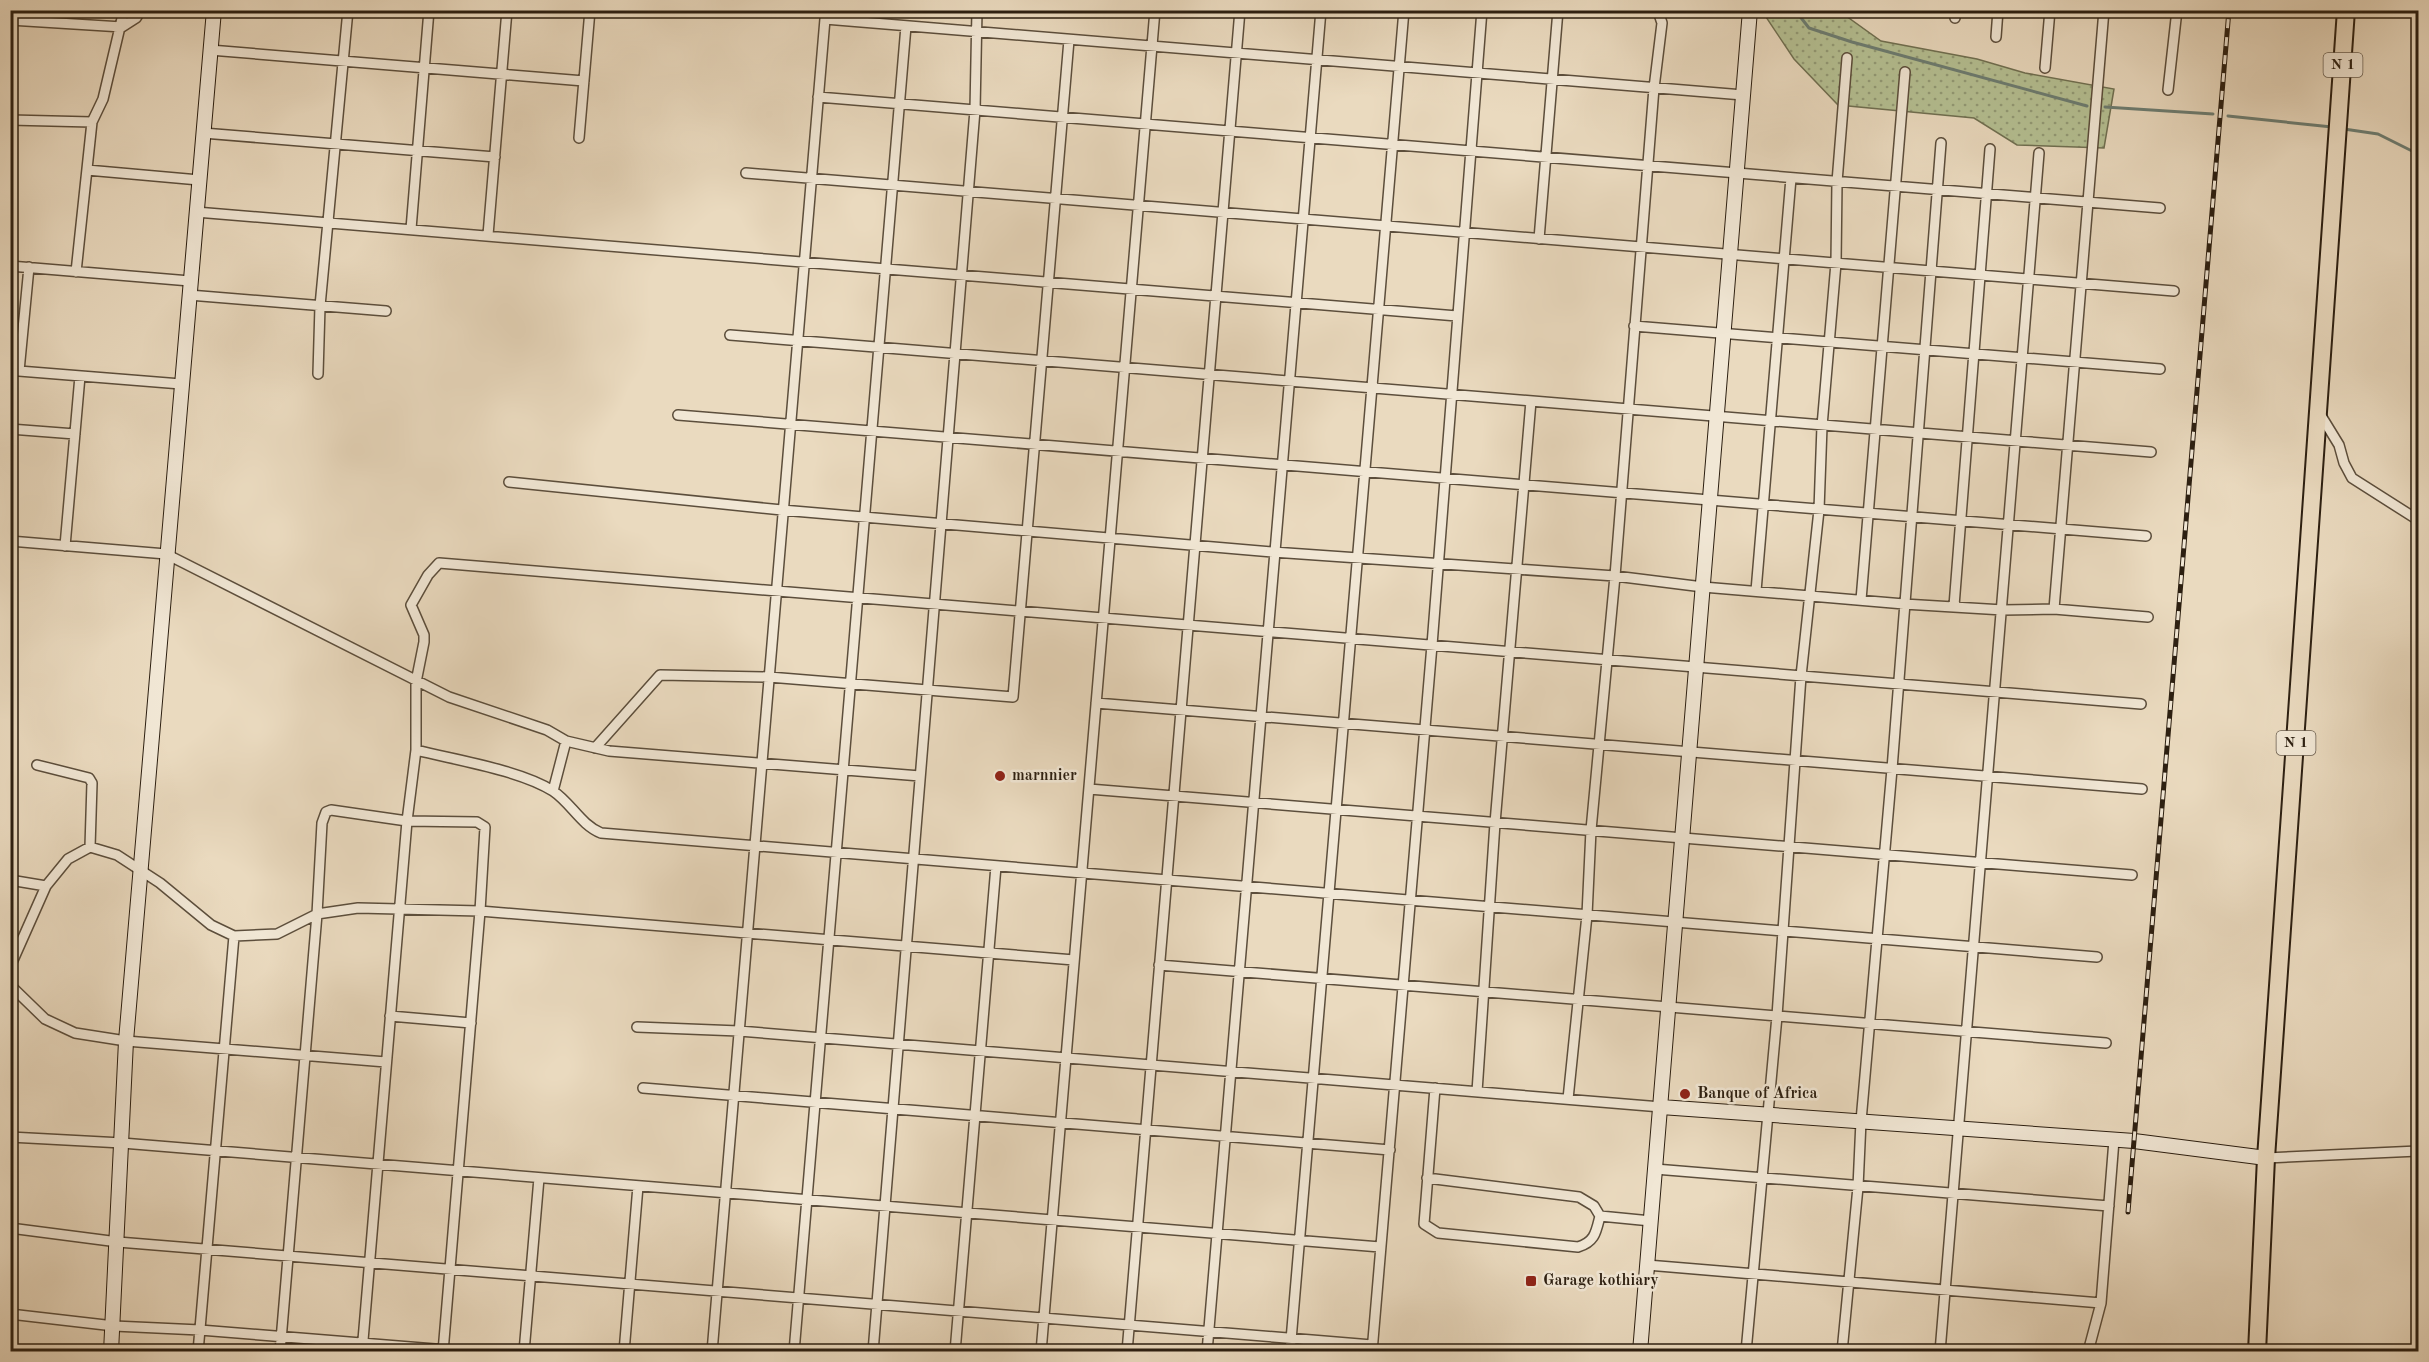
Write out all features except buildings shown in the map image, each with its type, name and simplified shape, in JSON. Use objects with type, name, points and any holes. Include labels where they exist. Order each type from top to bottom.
[{"type":"highway","name":"N 1","points":[[2257,1352],[2266,1158],[2346,10]]},
{"type":"main road","points":[[111,1352],[126,1041],[214,10]]},
{"type":"main road","points":[[1640,1352],[1750,10]]},
{"type":"main road","points":[[1661,1107],[2114,1140],[2266,1158]]},
{"type":"street","points":[[76,272],[92,122],[102,99],[122,27],[124,10]]},
{"type":"street","points":[[10,20],[122,27],[136,18],[141,10]]},
{"type":"street","points":[[318,374],[320,306],[348,10]]},
{"type":"street","points":[[411,229],[429,10]]},
{"type":"street","points":[[488,235],[507,10]]},
{"type":"street","points":[[579,138],[590,10]]},
{"type":"street","points":[[853,22],[855,10]]},
{"type":"street","points":[[873,1352],[975,110],[977,10]]},
{"type":"street","points":[[1041,1352],[1103,618],[1112,538],[1117,451],[1155,10]]},
{"type":"street","points":[[1127,1352],[1240,10]]},
{"type":"street","points":[[1207,1352],[1262,716],[1273,552],[1321,10]]},
{"type":"street","points":[[1290,1352],[1404,10]]},
{"type":"street","points":[[10,1227],[118,1242],[1292,1338],[1372,1348],[1432,645],[1443,478],[1482,10]]},
{"type":"street","points":[[1539,238],[1558,10]]},
{"type":"street","points":[[1568,1099],[1587,915],[1591,831],[1605,660],[1615,576],[1640,247],[1662,23],[1659,15],[1653,10]]},
{"type":"street","points":[[1996,37],[1998,10]]},
{"type":"street","points":[[2046,68],[2050,10]]},
{"type":"street","points":[[2054,609],[2104,10]]},
{"type":"street","points":[[2168,90],[2176,10]]},
{"type":"street","points":[[712,1352],[825,19],[1743,95]]},
{"type":"street","points":[[794,1352],[906,26]]},
{"type":"street","points":[[595,748],[660,675],[769,676],[1013,697],[1069,39]]},
{"type":"street","points":[[210,50],[584,81]]},
{"type":"street","points":[[1746,1352],[1760,1178],[1777,1016],[1787,847],[1809,596],[1819,510],[1822,426],[1836,263],[1837,182],[1847,58]]},
{"type":"street","points":[[1861,600],[1905,72]]},
{"type":"street","points":[[819,97],[2160,208]]},
{"type":"street","points":[[10,120],[92,122]]},
{"type":"street","points":[[203,133],[495,157]]},
{"type":"street","points":[[1842,1352],[1858,1187],[1861,1121],[1892,769],[1941,143]]},
{"type":"street","points":[[1954,606],[1990,149]]},
{"type":"street","points":[[1940,1352],[1955,1194],[1958,1128],[2003,610],[2039,153]]},
{"type":"street","points":[[87,170],[199,180]]},
{"type":"street","points":[[746,173],[2174,291]]},
{"type":"street","points":[[1756,591],[1791,178]]},
{"type":"street","points":[[196,212],[1457,316]]},
{"type":"street","points":[[10,266],[76,272],[320,306],[386,311]]},
{"type":"street","points":[[28,267],[20,371],[181,384]]},
{"type":"street","points":[[1634,326],[2160,369]]},
{"type":"street","points":[[730,335],[2151,452]]},
{"type":"street","points":[[65,546],[80,376]]},
{"type":"street","points":[[1478,1092],[1486,994],[1495,823],[1512,652],[1531,402]]},
{"type":"street","points":[[2319,412],[2339,446],[2352,478],[2418,520]]},
{"type":"street","points":[[678,415],[2146,536]]},
{"type":"street","points":[[10,429],[75,434]]},
{"type":"street","points":[[509,482],[941,524],[1437,565],[1615,576],[1703,587],[1904,604],[2003,610],[2054,609],[2148,617]]},
{"type":"street","points":[[10,541],[166,554],[416,682],[470,705],[547,730],[566,741],[595,748],[920,776]]},
{"type":"street","points":[[362,1347],[399,908],[416,750],[416,682],[423,635],[411,605],[428,575],[439,563],[2141,704]]},
{"type":"street","points":[[1096,703],[2142,789]]},
{"type":"street","points":[[553,791],[566,741]]},
{"type":"street","points":[[416,750],[526,779],[553,791],[593,830],[601,833],[2097,957]]},
{"type":"street","points":[[37,765],[89,778],[92,783],[90,848]]},
{"type":"street","points":[[1089,789],[1683,840],[2132,875]]},
{"type":"street","points":[[280,1352],[317,914],[322,824],[326,812],[337,810],[407,821],[477,822],[485,828],[443,1350]]},
{"type":"street","points":[[10,967],[46,886],[68,859],[90,848],[117,855],[160,884],[211,925],[234,936],[277,934],[317,914],[358,908],[399,908],[480,911],[1074,960]]},
{"type":"street","points":[[955,1352],[996,866]]},
{"type":"street","points":[[10,880],[46,886]]},
{"type":"street","points":[[198,1352],[234,936]]},
{"type":"street","points":[[1159,965],[1486,994],[2106,1043]]},
{"type":"street","points":[[10,985],[51,1023],[75,1033],[126,1041],[386,1062]]},
{"type":"street","points":[[390,1016],[471,1023]]},
{"type":"street","points":[[637,1027],[740,1030],[1661,1107]]},
{"type":"street","points":[[643,1088],[1390,1150]]},
{"type":"street","points":[[1427,1178],[1580,1197],[1594,1206],[1600,1216],[1593,1239],[1578,1247],[1438,1233],[1424,1224],[1427,1178],[1435,1088]]},
{"type":"street","points":[[10,1137],[122,1143],[1380,1248]]},
{"type":"street","points":[[2088,1352],[2101,1303],[2114,1140]]},
{"type":"street","points":[[2266,1158],[2418,1151]]},
{"type":"street","points":[[1655,1169],[2109,1206]]},
{"type":"street","points":[[524,1352],[539,1178]]},
{"type":"street","points":[[624,1352],[638,1186]]},
{"type":"street","points":[[1600,1216],[1651,1221]]},
{"type":"street","points":[[1647,1265],[2101,1303]]},
{"type":"street","points":[[10,1314],[114,1326],[281,1336],[362,1347],[472,1352]]},
{"type":"green space","points":[[1762,11],[1839,11],[1881,41],[1977,59],[2025,73],[2114,89],[2104,148],[2017,145],[1974,118],[1838,105],[1794,59]]},
{"type":"waterway","points":[[1795,10],[1809,28],[1852,42],[2087,106]]},
{"type":"waterway","points":[[2105,107],[2213,114]]},
{"type":"waterway","points":[[2228,116],[2332,127]]},
{"type":"waterway","points":[[2344,129],[2378,134],[2418,154]]},
{"type":"railway","points":[[2128,1212],[2229,10]]},
{"type":"place","name":"marnnier","points":[[1000,776]]},
{"type":"place","name":"Banque of Africa","points":[[1685,1094]]},
{"type":"place","name":"Garage kothiary","points":[[1531,1281]]}]
